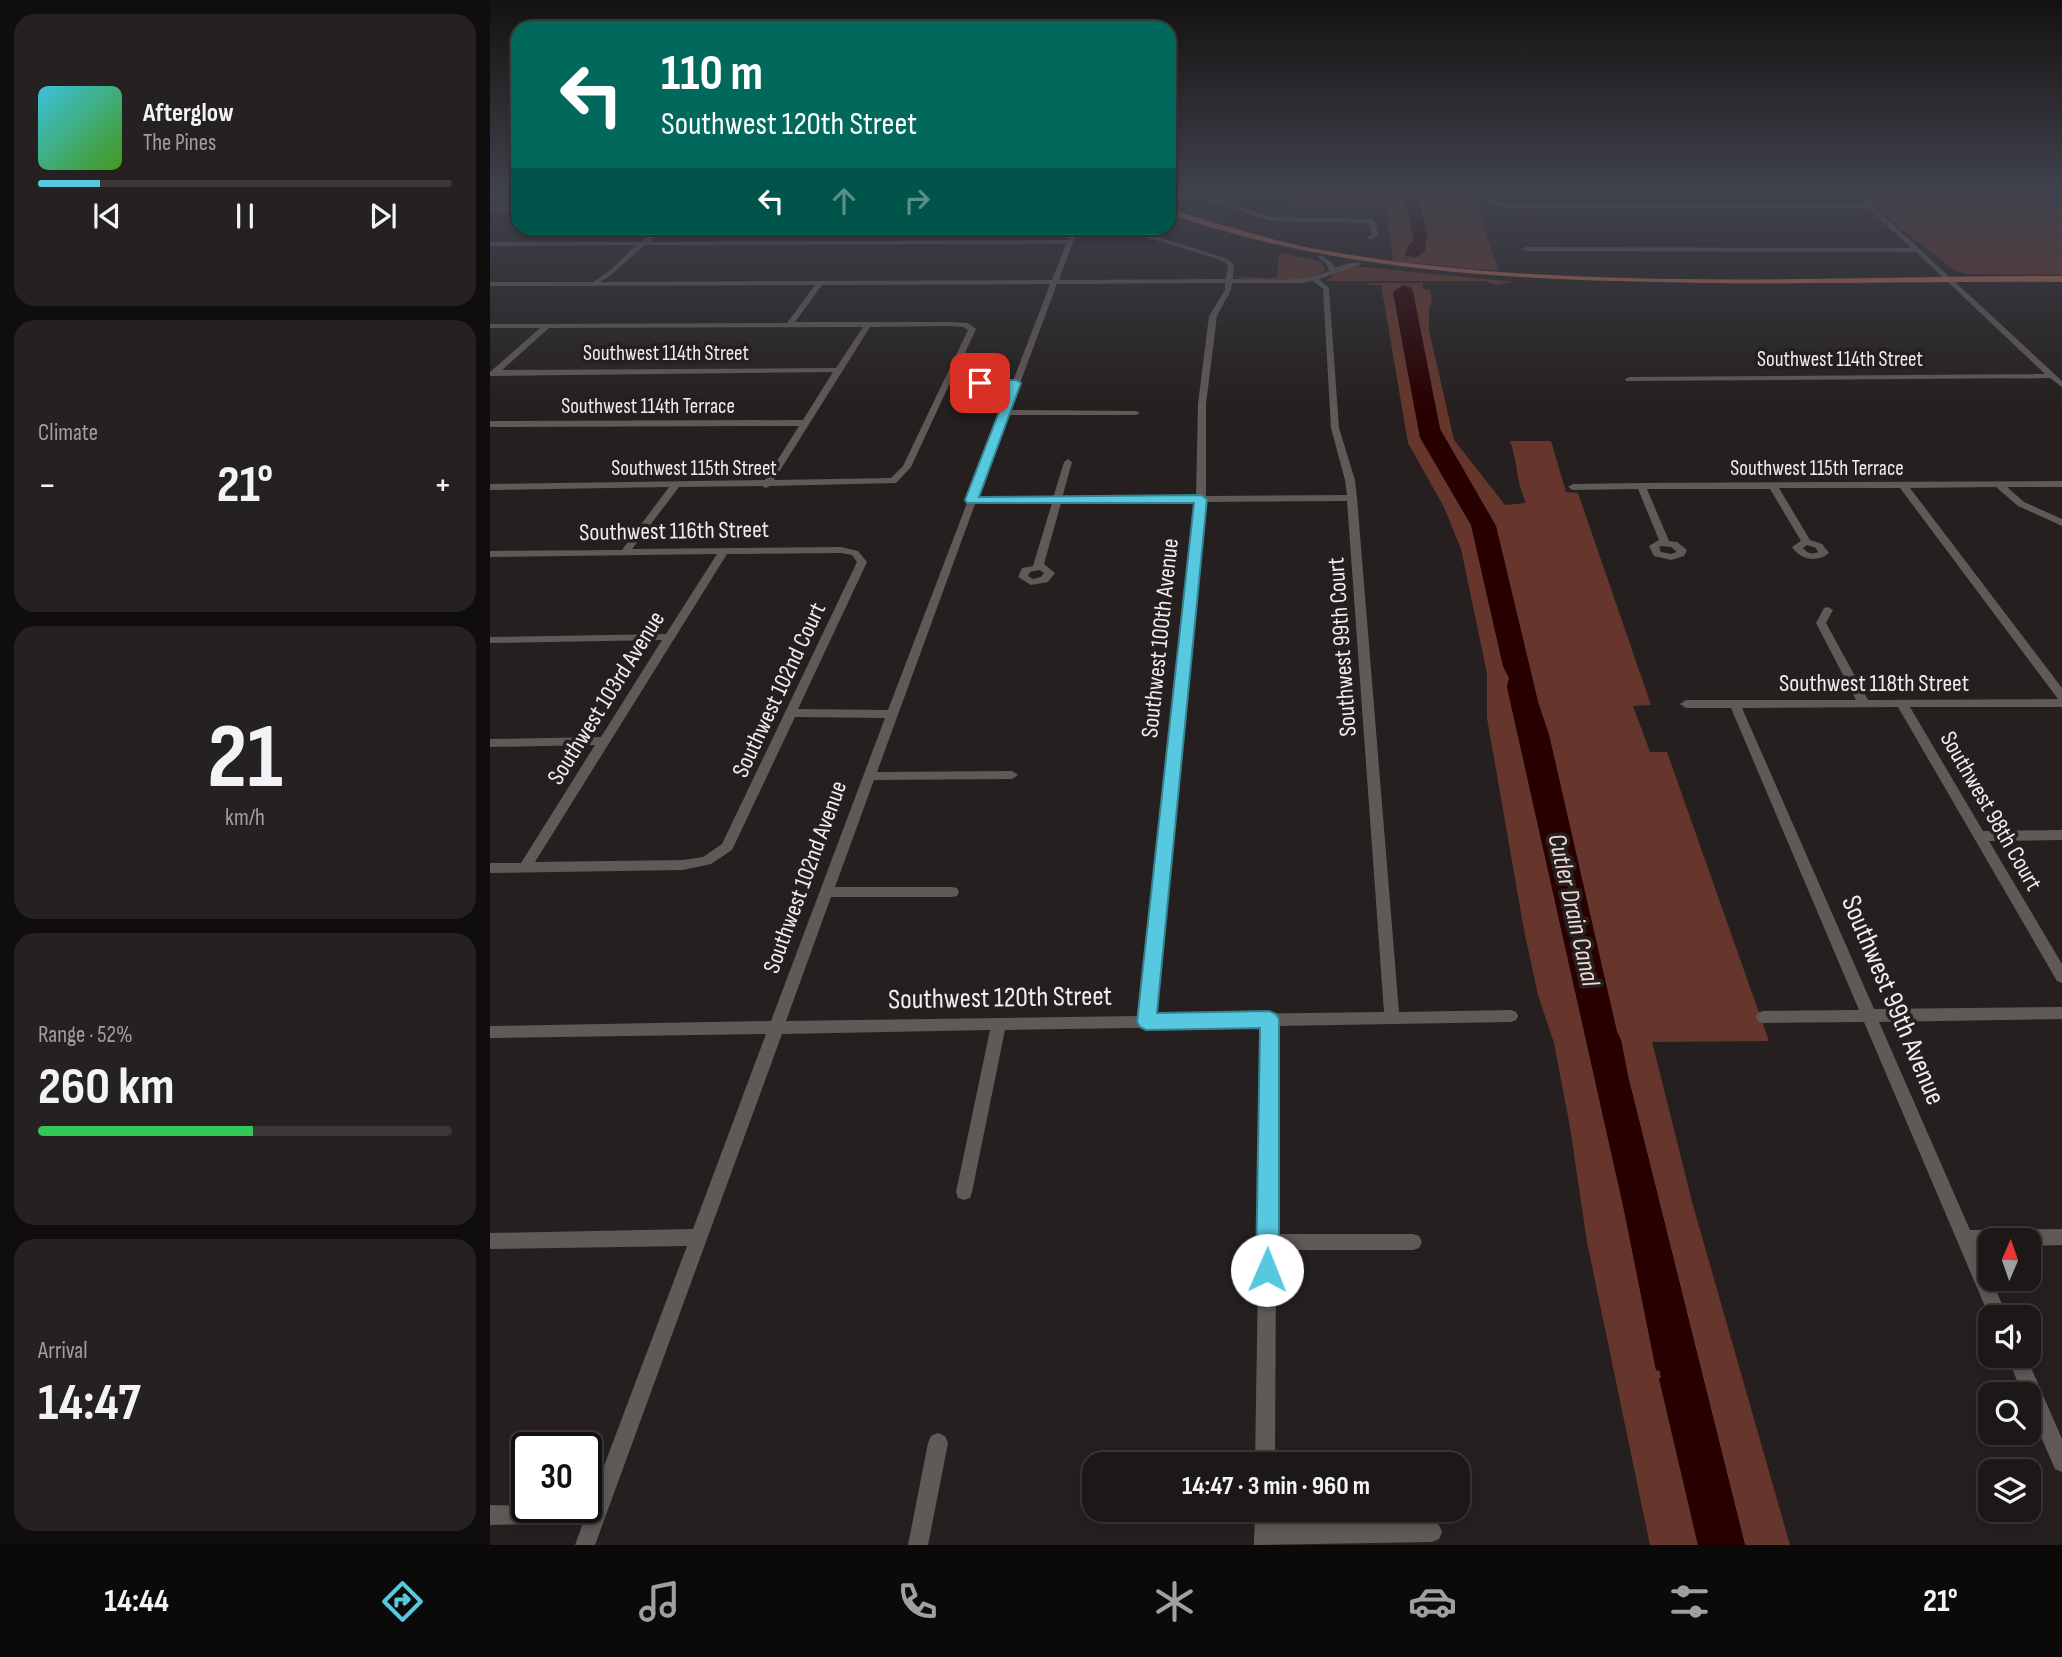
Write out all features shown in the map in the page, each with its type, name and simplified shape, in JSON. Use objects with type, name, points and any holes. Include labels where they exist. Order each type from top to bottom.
[{"type":"main road","points":[[1360,264],[1488,278],[1576,282],[2062,279]]},
{"type":"main road","points":[[1408,264],[1471,272],[1620,280]]},
{"type":"street","points":[[601,281],[620,264]]},
{"type":"street","name":"Southwest 102nd Avenue","points":[[602,1497],[1060,264]]},
{"type":"street","name":"Southwest 100th Avenue","points":[[1146,1022],[1201,499],[1200,430],[1209,342],[1214,314],[1226,296],[1231,264]]},
{"type":"street","points":[[1330,264],[1332,270]]},
{"type":"street","points":[[490,284],[577,284],[601,281],[622,284],[1229,282],[1316,279],[1332,270],[1359,264]]},
{"type":"street","points":[[1934,264],[2062,385]]},
{"type":"street","name":"Southwest 99th Court","points":[[1316,279],[1326,290],[1335,428],[1352,498],[1392,1017]]},
{"type":"street","points":[[790,324],[820,283]]},
{"type":"street","points":[[766,485],[868,324]]},
{"type":"street","points":[[490,326],[968,326],[971,329],[946,383],[907,467],[897,479]]},
{"type":"street","points":[[492,374],[547,326]]},
{"type":"street","name":"Southwest 114th Street","points":[[492,374],[838,370]]},
{"type":"street","name":"Southwest 114th Street","points":[[1629,379],[2052,376]]},
{"type":"street","points":[[946,383],[1016,383]]},
{"type":"street","points":[[1004,412],[1136,412]]},
{"type":"street","name":"Southwest 114th Terrace","points":[[490,424],[805,424]]},
{"type":"street","points":[[1038,567],[1068,462]]},
{"type":"street","name":"Southwest 115th Street","points":[[490,487],[881,483],[897,479]]},
{"type":"street","name":"Southwest 115th Terrace","points":[[1573,487],[2062,484]]},
{"type":"street","points":[[1903,485],[2062,696]]},
{"type":"street","points":[[1999,485],[2021,503],[2062,523]]},
{"type":"street","points":[[624,553],[675,486]]},
{"type":"street","points":[[1641,486],[1665,542]]},
{"type":"street","points":[[1773,486],[1806,542]]},
{"type":"street","points":[[971,500],[1352,498]]},
{"type":"street","name":"Southwest 116th Street","points":[[490,554],[841,550],[858,555]]},
{"type":"street","name":"Southwest 103rd Avenue","points":[[525,867],[723,552]]},
{"type":"street","name":"Southwest 102nd Court","points":[[525,867],[691,864],[712,859],[730,843],[862,562],[858,555]]},
{"type":"street","points":[[1828,610],[1821,623],[1864,705]]},
{"type":"street","points":[[490,639],[670,637]]},
{"type":"street","name":"Southwest 118th Street","points":[[1686,704],[2062,703]]},
{"type":"street","name":"Southwest 99th Avenue","points":[[1735,704],[1993,1305]]},
{"type":"street","name":"Southwest 98th Court","points":[[1902,704],[2062,977]]},
{"type":"street","points":[[792,713],[892,714]]},
{"type":"street","points":[[490,743],[604,741]]},
{"type":"street","points":[[869,776],[1012,775]]},
{"type":"street","points":[[1978,835],[2062,835]]},
{"type":"street","points":[[490,868],[525,867]]},
{"type":"street","points":[[826,892],[952,892]]},
{"type":"street","points":[[1763,1017],[2062,1013]]},
{"type":"street","name":"Southwest 120th Street","points":[[490,1032],[1511,1016]]},
{"type":"street","points":[[1265,1452],[1269,1019]]},
{"type":"street","points":[[964,1192],[999,1024]]},
{"type":"street","points":[[490,1241],[700,1237]]},
{"type":"street","points":[[1964,1238],[2062,1237]]},
{"type":"street","points":[[1268,1242],[1413,1242]]},
{"type":"street","points":[[2021,1368],[2062,1462]]},
{"type":"street","points":[[918,1545],[938,1443]]},
{"type":"street","points":[[490,1515],[511,1515]]},
{"type":"street","points":[[1265,1522],[1264,1540],[1432,1532]]},
{"type":"street","name":"Southwest 102nd Avenue","points":[[585,1545],[593,1523]]},
{"type":"shaded area","points":[[1278,264],[1322,264],[1325,270],[1296,280],[1237,277],[1277,278]]},
{"type":"shaded area","points":[[1426,264],[1497,264],[1499,271]]},
{"type":"shaded area","points":[[1946,264],[2062,264],[2062,275],[1967,274],[1955,271]]},
{"type":"shaded area","points":[[1353,266],[1514,282],[1497,285],[1484,281],[1326,281],[1339,270]]},
{"type":"shaded area","points":[[1368,283],[1423,283],[1423,289],[1430,290],[1432,300],[1429,330],[1454,440],[1505,505],[1526,503],[1510,441],[1551,441],[1566,492],[1578,493],[1651,705],[1633,706],[1650,752],[1667,752],[1769,1041],[1652,1042],[1692,1202],[1790,1545],[1745,1545],[1617,1032],[1549,735],[1538,702],[1496,526],[1440,429],[1413,292],[1411,288],[1403,286],[1393,292],[1420,438],[1471,525],[1503,666],[1509,678],[1507,687],[1624,1210],[1656,1370],[1660,1370],[1659,1379],[1698,1545],[1650,1545],[1587,1242],[1554,1043],[1538,995],[1524,930],[1487,718],[1487,673],[1461,549],[1444,507],[1408,443],[1381,285]]},
{"type":"water","name":"Cutler Drain Canal","points":[[1403,285],[1411,288],[1413,292],[1440,429],[1496,526],[1538,702],[1549,735],[1617,1032],[1745,1545],[1698,1545],[1659,1378],[1660,1371],[1656,1370],[1624,1210],[1507,687],[1509,678],[1503,666],[1471,525],[1420,437],[1393,292]]},
{"type":"route","points":[[980,383],[1016,383],[971,500],[1201,499],[1146,1022],[1269,1019],[1267,1270]]}]
